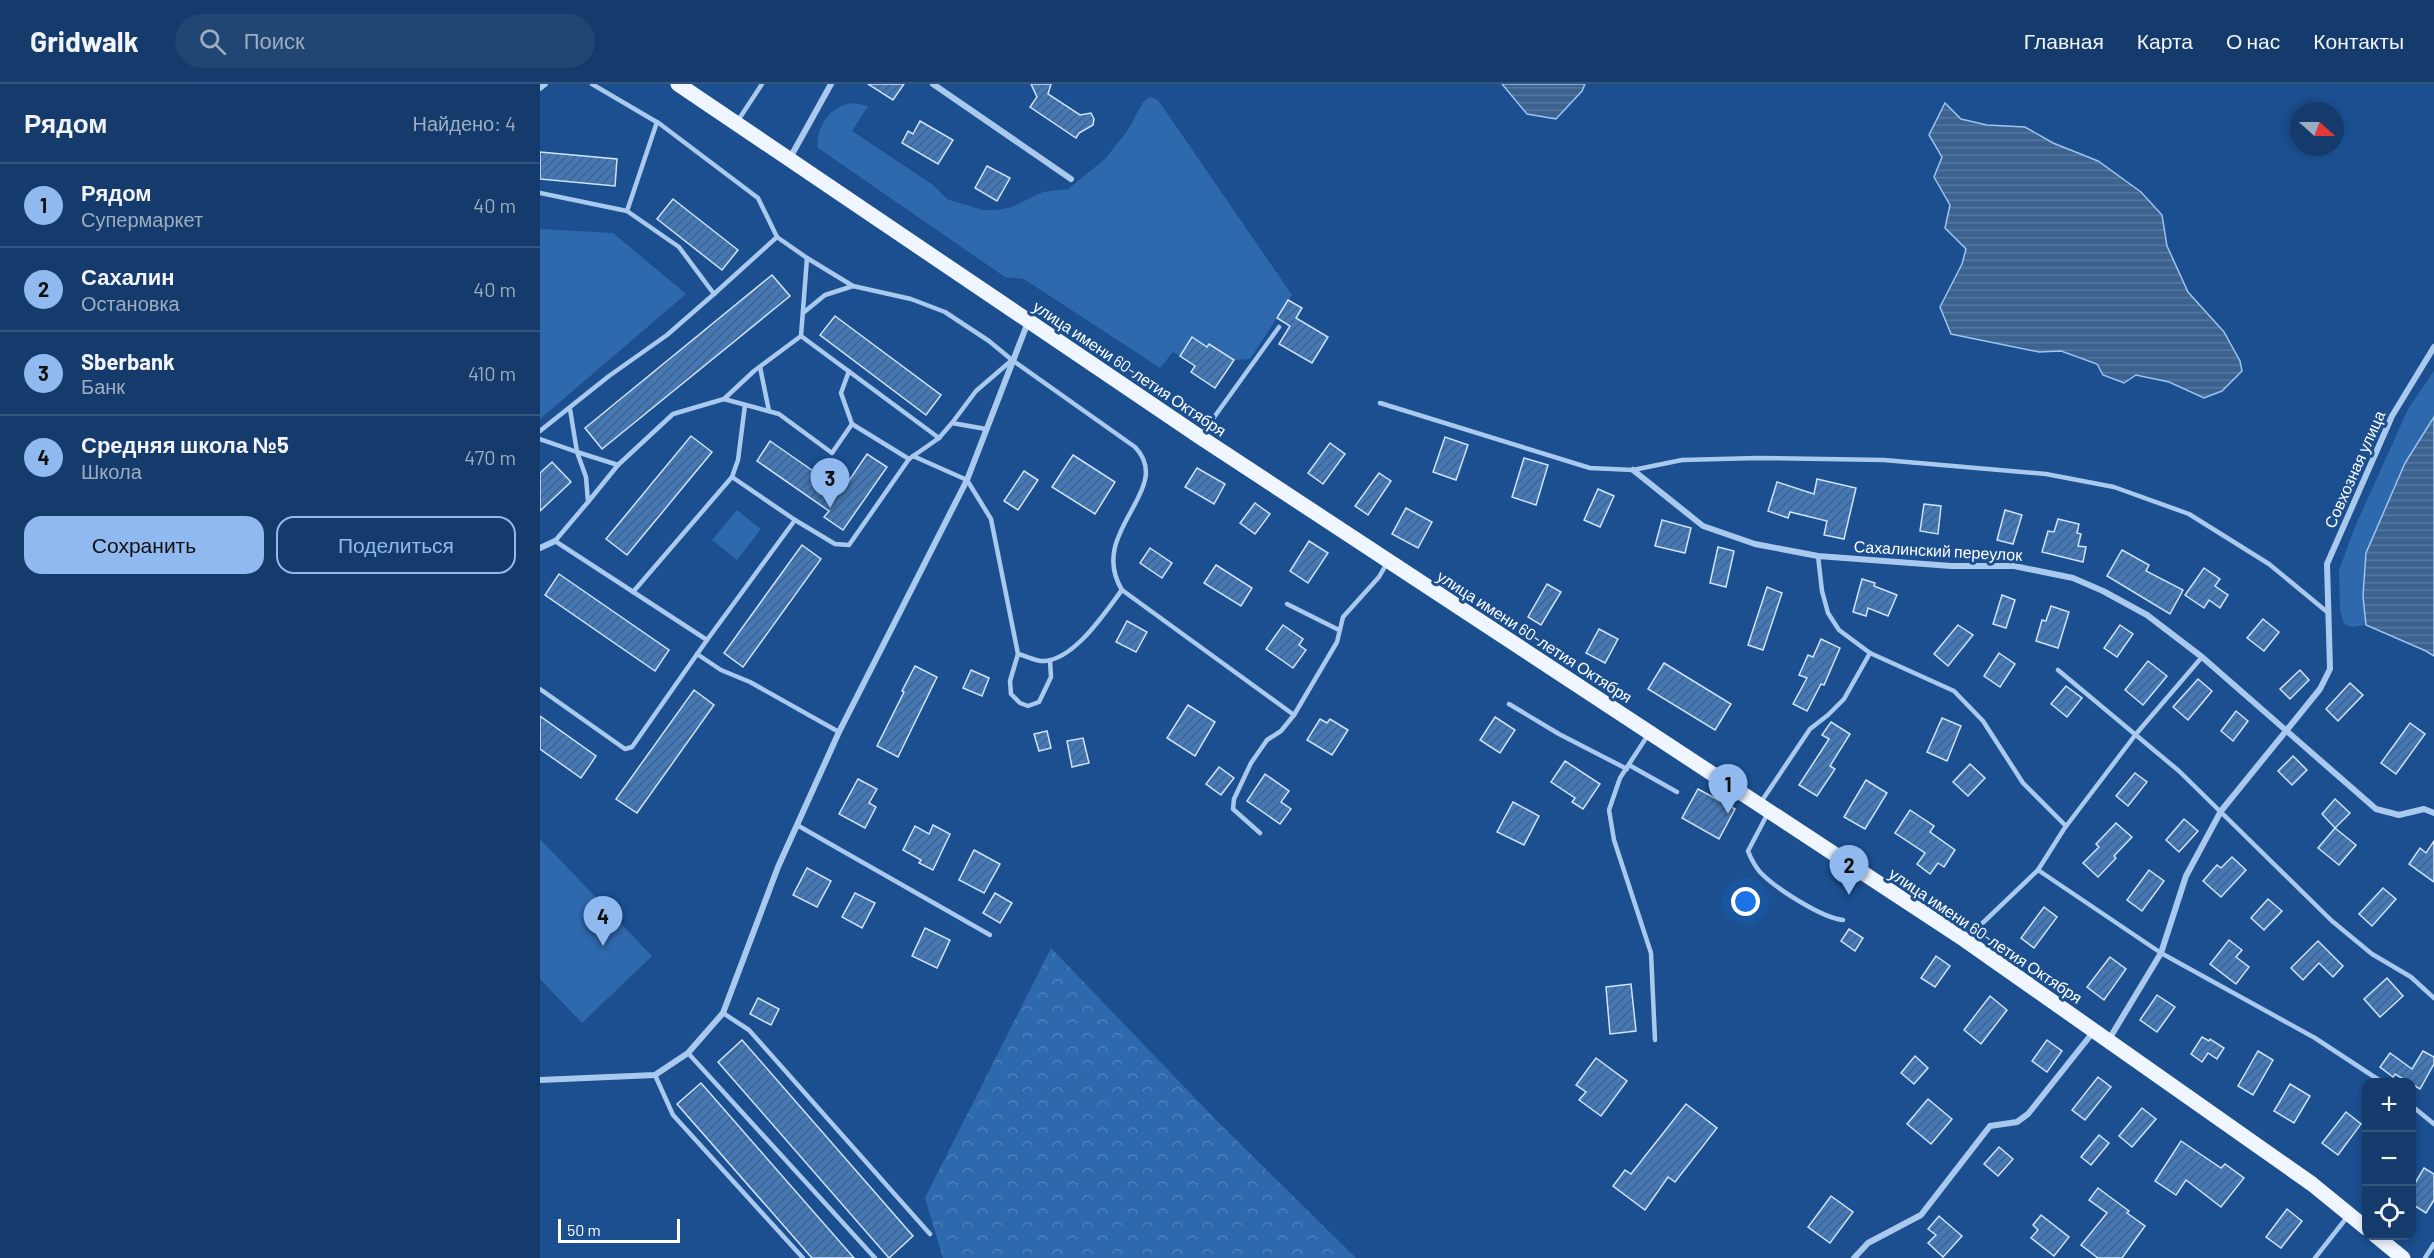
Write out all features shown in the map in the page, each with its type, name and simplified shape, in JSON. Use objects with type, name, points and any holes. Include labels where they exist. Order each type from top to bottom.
[{"type":"main road","name":"улица имени 60-летия Октября","points":[[678,84],[1200,437],[1965,940],[2312,1184],[2362,1224]]},
{"type":"main road","points":[[2381,1240],[2403,1258]]},
{"type":"street","points":[[540,88],[544,84]]},
{"type":"street","points":[[789,161],[831,84]]},
{"type":"street","points":[[933,84],[1071,179]]},
{"type":"street","points":[[540,1080],[655,1076],[688,1053],[723,1013],[756,921],[839,732],[967,480],[1028,321]]},
{"type":"street","name":"Совхозная улица","points":[[2107,1041],[2162,952],[2186,876],[2221,811],[2320,689],[2330,669],[2326,611],[2327,564],[2392,416],[2434,347]]},
{"type":"street","name":"Сахалинский переулок","points":[[1633,470],[1702,526],[1755,544],[1818,555],[1951,566],[2014,566],[2073,578],[2147,615],[2202,657],[2376,809],[2399,815],[2424,808],[2434,813]]},
{"type":"street","points":[[540,548],[555,541]]},
{"type":"street","points":[[1854,1258],[1868,1243],[1921,1215],[1990,1126],[2017,1122],[2028,1114],[2094,1031]]},
{"type":"lane","points":[[592,84],[657,123],[758,198],[777,237],[807,258],[853,286],[911,298],[945,312],[989,341],[1012,360],[1135,447],[1143,456],[1147,471],[1145,483],[1114,542],[1112,558],[1114,578],[1122,590],[1294,715]]},
{"type":"lane","points":[[735,124],[762,84]]},
{"type":"lane","points":[[627,211],[657,123]]},
{"type":"lane","points":[[540,193],[627,211],[680,247],[714,294]]},
{"type":"lane","points":[[540,431],[609,376],[667,335],[777,237]]},
{"type":"lane","points":[[801,336],[807,258]]},
{"type":"lane","points":[[802,313],[825,295],[853,286]]},
{"type":"lane","points":[[1200,437],[1280,327]]},
{"type":"lane","points":[[706,640],[555,541],[618,465],[674,414],[724,399],[760,367],[801,336]]},
{"type":"lane","points":[[801,336],[939,438]]},
{"type":"lane","points":[[732,477],[835,544],[849,545],[911,457],[939,438],[975,391],[1012,360]]},
{"type":"lane","points":[[760,367],[769,411]]},
{"type":"lane","points":[[849,371],[841,393],[852,424],[911,457],[967,480],[991,519],[1018,654],[1010,681],[1011,694],[1020,704],[1028,706],[1039,702],[1051,677],[1050,660]]},
{"type":"lane","points":[[724,399],[779,414],[832,453],[852,424]]},
{"type":"lane","points":[[1380,403],[1590,468],[1633,470],[1683,460],[1757,458],[1884,460],[2046,474],[2114,487],[2189,514],[2269,564],[2326,611]]},
{"type":"lane","points":[[633,592],[732,477],[738,460],[745,405]]},
{"type":"lane","points":[[570,409],[577,452],[586,477],[588,502]]},
{"type":"lane","points":[[952,423],[986,429]]},
{"type":"lane","points":[[540,439],[618,465]]},
{"type":"lane","points":[[540,689],[625,749],[632,747],[706,640],[795,520]]},
{"type":"lane","points":[[1818,555],[1822,591],[1828,613],[1839,630],[1870,653],[1954,691],[1983,721],[2023,783],[2066,826]]},
{"type":"lane","points":[[1260,833],[1233,809],[1234,800],[1251,763],[1267,740],[1281,731],[1294,715],[1336,642],[1343,617],[1379,577],[1388,561]]},
{"type":"lane","points":[[1018,654],[1042,661],[1050,660],[1068,650],[1092,630],[1122,590]]},
{"type":"lane","points":[[1287,604],[1339,630]]},
{"type":"lane","points":[[1843,920],[1833,919],[1790,894],[1761,873],[1748,851],[1764,808],[1810,729],[1844,699],[1870,653]]},
{"type":"lane","points":[[697,654],[721,670],[750,682],[839,732]]},
{"type":"lane","points":[[1965,940],[2038,870],[2066,826],[2136,734],[2202,657]]},
{"type":"lane","points":[[2058,670],[2179,771],[2332,921],[2372,954],[2411,977],[2434,998]]},
{"type":"lane","points":[[1509,704],[1560,734],[1677,792]]},
{"type":"lane","points":[[1650,733],[1616,788],[1609,810],[1614,840],[1651,953],[1655,1040]]},
{"type":"lane","points":[[797,825],[990,935]]},
{"type":"lane","points":[[2038,870],[2162,952],[2315,1038],[2375,1078]]},
{"type":"lane","points":[[723,1013],[749,1030],[930,1234]]},
{"type":"lane","points":[[688,1053],[875,1258]]},
{"type":"lane","points":[[655,1076],[673,1114],[803,1258]]},
{"type":"lane","points":[[2416,1109],[2434,1124]]},
{"type":"lane","points":[[2315,1258],[2350,1214]]},
{"type":"lane","points":[[2425,1258],[2434,1244]]},
{"type":"green space","points":[[1150,97],[1158,100],[1292,295],[1250,359],[1234,360],[1192,338],[1180,356],[1173,352],[1160,368],[1024,279],[1005,277],[818,148],[821,127],[829,114],[851,103],[868,106],[852,131],[933,185],[947,199],[982,210],[998,210],[1012,207],[1043,192],[1068,189],[1105,159],[1128,130],[1143,102]]},
{"type":"green space","points":[[540,229],[613,233],[686,294],[540,419]]},
{"type":"green space","points":[[2434,371],[2434,417],[2405,463],[2363,596],[2366,625],[2352,627],[2344,624],[2340,609],[2339,570],[2355,527],[2408,409]]},
{"type":"green space","points":[[737,510],[761,529],[737,560],[712,540]]},
{"type":"green space","points":[[540,839],[652,956],[582,1023],[540,979]]},
{"type":"green space","points":[[1051,948],[1218,1122],[1356,1258],[943,1258],[925,1198]]},
{"type":"shaded area","points":[[1502,84],[1585,84],[1582,91],[1556,119],[1527,114]]},
{"type":"shaded area","points":[[1945,103],[1961,119],[1987,125],[2025,127],[2053,143],[2098,161],[2141,192],[2162,215],[2167,246],[2188,292],[2224,332],[2240,361],[2242,371],[2222,391],[2204,398],[2169,382],[2136,375],[2124,383],[2103,375],[2097,364],[2061,351],[2039,352],[1951,334],[1940,307],[1962,264],[1966,249],[1945,228],[1950,205],[1934,177],[1942,157],[1929,135]]},
{"type":"shaded area","points":[[2434,417],[2434,656],[2366,625],[2363,596],[2366,553],[2405,463]]},
{"type":"building","points":[[868,84],[904,84],[893,100]]},
{"type":"building","points":[[1031,84],[1051,84],[1048,94],[1080,115],[1091,113],[1094,119],[1093,125],[1079,133],[1076,138],[1030,107],[1037,97]]},
{"type":"building","points":[[920,121],[953,140],[938,164],[902,143],[908,131],[913,134]]},
{"type":"building","points":[[540,152],[617,159],[615,186],[540,179]]},
{"type":"building","points":[[987,166],[1010,178],[997,201],[975,188]]},
{"type":"building","points":[[673,199],[738,250],[722,270],[657,219]]},
{"type":"building","points":[[772,275],[790,296],[602,449],[585,428]]},
{"type":"building","points":[[1288,300],[1302,308],[1296,318],[1328,337],[1312,363],[1279,344],[1290,326],[1277,318]]},
{"type":"building","points":[[835,316],[941,395],[926,415],[820,335]]},
{"type":"building","points":[[1192,337],[1207,347],[1209,344],[1234,360],[1215,388],[1191,372],[1195,366],[1180,356]]},
{"type":"building","points":[[691,436],[712,452],[627,555],[606,539]]},
{"type":"building","points":[[1445,437],[1468,445],[1456,480],[1433,472]]},
{"type":"building","points":[[770,441],[842,491],[867,454],[887,467],[843,530],[824,517],[829,511],[757,461]]},
{"type":"building","points":[[1330,443],[1345,454],[1323,484],[1308,473]]},
{"type":"building","points":[[1073,455],[1115,482],[1095,514],[1052,487]]},
{"type":"building","points":[[1524,458],[1548,465],[1536,505],[1512,497]]},
{"type":"building","points":[[552,462],[571,482],[540,511],[540,473]]},
{"type":"building","points":[[1197,468],[1225,484],[1214,504],[1185,487]]},
{"type":"building","points":[[1024,471],[1038,480],[1018,510],[1004,501]]},
{"type":"building","points":[[1379,473],[1391,481],[1368,515],[1355,506]]},
{"type":"building","points":[[1817,479],[1856,488],[1844,539],[1824,535],[1827,521],[1790,512],[1788,518],[1768,511],[1777,482],[1814,494]]},
{"type":"building","points":[[1598,489],[1614,496],[1600,527],[1584,520]]},
{"type":"building","points":[[1255,503],[1270,514],[1255,534],[1240,523]]},
{"type":"building","points":[[1924,504],[1941,506],[1938,534],[1920,531]]},
{"type":"building","points":[[1406,508],[1432,522],[1418,548],[1392,534]]},
{"type":"building","points":[[2005,510],[2022,515],[2013,544],[1997,540]]},
{"type":"building","points":[[2058,519],[2079,524],[2077,533],[2081,534],[2078,546],[2086,547],[2083,562],[2042,552],[2048,531],[2054,532]]},
{"type":"building","points":[[1662,520],[1691,528],[1685,553],[1655,546]]},
{"type":"building","points":[[1309,541],[1328,553],[1308,583],[1290,571]]},
{"type":"building","points":[[802,545],[821,559],[743,667],[724,653]]},
{"type":"building","points":[[1718,547],[1734,551],[1726,587],[1710,583]]},
{"type":"building","points":[[1150,548],[1172,563],[1162,578],[1140,563]]},
{"type":"building","points":[[2122,550],[2149,565],[2146,571],[2183,590],[2170,614],[2107,576]]},
{"type":"building","points":[[1216,565],[1252,588],[1241,606],[1204,583]]},
{"type":"building","points":[[2204,568],[2220,579],[2215,586],[2228,595],[2220,608],[2209,600],[2204,608],[2185,595]]},
{"type":"building","points":[[559,574],[669,650],[655,671],[545,595]]},
{"type":"building","points":[[1862,579],[1897,595],[1888,616],[1868,608],[1866,616],[1853,612]]},
{"type":"building","points":[[1547,584],[1561,592],[1541,625],[1528,617]]},
{"type":"building","points":[[1767,587],[1782,593],[1763,650],[1748,645]]},
{"type":"building","points":[[2002,595],[2015,600],[2006,628],[1993,624]]},
{"type":"building","points":[[2051,606],[2069,612],[2058,648],[2036,641],[2042,620],[2046,621]]},
{"type":"building","points":[[2263,619],[2279,632],[2264,651],[2247,638]]},
{"type":"building","points":[[1127,621],[1147,632],[1136,652],[1116,642]]},
{"type":"building","points":[[1283,625],[1303,639],[1299,645],[1306,650],[1293,668],[1266,649]]},
{"type":"building","points":[[1958,625],[1973,635],[1948,666],[1934,654]]},
{"type":"building","points":[[2120,625],[2133,634],[2117,657],[2104,648]]},
{"type":"building","points":[[1599,629],[1618,639],[1605,663],[1586,653]]},
{"type":"building","points":[[1821,639],[1840,648],[1824,685],[1821,684],[1807,711],[1793,704],[1807,678],[1799,675],[1808,655],[1813,657]]},
{"type":"building","points":[[1999,653],[2015,664],[2000,687],[1984,676]]},
{"type":"building","points":[[2148,661],[2167,676],[2143,705],[2125,690]]},
{"type":"building","points":[[1664,663],[1731,704],[1715,730],[1648,689]]},
{"type":"building","points":[[915,666],[937,677],[898,757],[877,746]]},
{"type":"building","points":[[971,670],[989,678],[982,696],[963,688]]},
{"type":"building","points":[[2300,670],[2309,680],[2290,699],[2280,689]]},
{"type":"building","points":[[2198,679],[2212,691],[2188,720],[2173,707]]},
{"type":"building","points":[[2350,683],[2363,695],[2338,721],[2326,709]]},
{"type":"building","points":[[2066,686],[2082,698],[2067,717],[2051,704]]},
{"type":"building","points":[[694,690],[714,705],[637,813],[616,799]]},
{"type":"building","points":[[1188,705],[1215,722],[1195,756],[1167,738]]},
{"type":"building","points":[[2236,711],[2248,721],[2233,741],[2221,731]]},
{"type":"building","points":[[540,716],[596,756],[581,778],[540,749]]},
{"type":"building","points":[[1495,717],[1515,730],[1500,753],[1480,740]]},
{"type":"building","points":[[1942,718],[1961,726],[1947,761],[1927,752]]},
{"type":"building","points":[[1320,719],[1327,723],[1330,719],[1348,730],[1332,755],[1307,740]]},
{"type":"building","points":[[1831,722],[1850,734],[1830,766],[1835,769],[1817,796],[1799,785],[1829,739],[1822,735]]},
{"type":"building","points":[[2410,723],[2425,734],[2396,774],[2381,763]]},
{"type":"building","points":[[1047,731],[1051,748],[1039,751],[1034,734]]},
{"type":"building","points":[[1083,738],[1089,763],[1072,767],[1067,741]]},
{"type":"building","points":[[2293,756],[2307,770],[2292,785],[2278,771]]},
{"type":"building","points":[[1565,761],[1600,784],[1583,809],[1572,802],[1575,798],[1551,782]]},
{"type":"building","points":[[1970,764],[1985,778],[1968,796],[1953,782]]},
{"type":"building","points":[[1219,767],[1234,778],[1221,795],[1206,784]]},
{"type":"building","points":[[2135,773],[2147,782],[2128,806],[2116,796]]},
{"type":"building","points":[[1265,774],[1289,791],[1281,802],[1291,809],[1280,824],[1247,801]]},
{"type":"building","points":[[858,779],[877,789],[869,803],[876,807],[865,828],[839,814]]},
{"type":"building","points":[[1866,780],[1887,793],[1865,829],[1844,817]]},
{"type":"building","points":[[1698,789],[1735,809],[1719,839],[1682,818]]},
{"type":"building","points":[[2335,799],[2350,813],[2335,828],[2322,814]]},
{"type":"building","points":[[1513,802],[1539,816],[1524,845],[1497,832]]},
{"type":"building","points":[[1910,810],[1934,826],[1930,832],[1955,850],[1944,867],[1938,863],[1930,874],[1917,864],[1925,853],[1895,833]]},
{"type":"building","points":[[2184,819],[2198,831],[2179,852],[2166,840]]},
{"type":"building","points":[[2116,823],[2132,837],[2098,877],[2083,863],[2099,847],[2096,844]]},
{"type":"building","points":[[933,825],[950,834],[933,870],[919,863],[921,860],[903,850],[915,826],[929,834]]},
{"type":"building","points":[[2335,828],[2356,845],[2339,865],[2318,848]]},
{"type":"building","points":[[2434,841],[2434,882],[2409,864],[2420,848],[2426,853]]},
{"type":"building","points":[[974,850],[1000,864],[984,893],[959,880]]},
{"type":"building","points":[[2232,857],[2246,870],[2221,897],[2203,881],[2217,865],[2221,868]]},
{"type":"building","points":[[807,868],[831,881],[817,907],[793,895]]},
{"type":"building","points":[[2149,870],[2164,881],[2142,911],[2127,900]]},
{"type":"building","points":[[2383,888],[2396,899],[2372,926],[2359,914]]},
{"type":"building","points":[[855,893],[875,903],[862,928],[842,917]]},
{"type":"building","points":[[995,893],[1012,903],[1000,923],[983,913]]},
{"type":"building","points":[[2268,899],[2282,911],[2264,930],[2251,918]]},
{"type":"building","points":[[2044,907],[2057,917],[2034,948],[2021,938]]},
{"type":"building","points":[[925,928],[950,940],[937,968],[912,956]]},
{"type":"building","points":[[1849,929],[1863,938],[1855,951],[1841,941]]},
{"type":"building","points":[[2229,940],[2242,950],[2236,957],[2249,967],[2236,984],[2210,964]]},
{"type":"building","points":[[2318,941],[2343,966],[2333,977],[2319,963],[2303,980],[2291,968]]},
{"type":"building","points":[[1936,956],[1950,966],[1935,987],[1921,978]]},
{"type":"building","points":[[2110,957],[2126,969],[2104,1000],[2087,987]]},
{"type":"building","points":[[2387,978],[2403,996],[2380,1017],[2364,999]]},
{"type":"building","points":[[1631,984],[1636,1031],[1610,1034],[1606,987]]},
{"type":"building","points":[[2157,995],[2175,1007],[2157,1032],[2140,1020]]},
{"type":"building","points":[[1990,996],[2007,1010],[1981,1044],[1964,1030]]},
{"type":"building","points":[[758,998],[779,1009],[771,1025],[750,1014]]},
{"type":"building","points":[[2202,1037],[2224,1048],[2217,1059],[2208,1053],[2202,1062],[2191,1054]]},
{"type":"building","points":[[742,1040],[913,1236],[889,1258],[718,1062]]},
{"type":"building","points":[[2047,1040],[2062,1051],[2047,1072],[2032,1061]]},
{"type":"building","points":[[2258,1051],[2273,1060],[2253,1095],[2238,1086]]},
{"type":"building","points":[[2423,1051],[2434,1057],[2434,1064],[2420,1089],[2416,1087],[2416,1078],[2402,1078],[2395,1074],[2393,1077],[2380,1067],[2390,1053],[2412,1069]]},
{"type":"building","points":[[1915,1056],[1928,1068],[1914,1084],[1901,1073]]},
{"type":"building","points":[[1596,1058],[1627,1081],[1601,1116],[1579,1100],[1586,1092],[1576,1085]]},
{"type":"building","points":[[2098,1077],[2111,1087],[2085,1120],[2072,1110]]},
{"type":"building","points":[[701,1083],[854,1258],[812,1258],[677,1104]]},
{"type":"building","points":[[2290,1084],[2310,1096],[2294,1123],[2274,1111]]},
{"type":"building","points":[[1928,1099],[1952,1119],[1931,1144],[1907,1124]]},
{"type":"building","points":[[1686,1104],[1717,1128],[1675,1182],[1668,1177],[1645,1210],[1613,1186],[1625,1170],[1631,1174]]},
{"type":"building","points":[[2142,1108],[2156,1119],[2132,1147],[2119,1136]]},
{"type":"building","points":[[2346,1112],[2361,1124],[2338,1155],[2322,1143]]},
{"type":"building","points":[[2099,1135],[2109,1143],[2091,1165],[2081,1157]]},
{"type":"building","points":[[2181,1141],[2221,1168],[2225,1164],[2244,1178],[2221,1207],[2186,1180],[2176,1195],[2155,1181]]},
{"type":"building","points":[[1999,1147],[2013,1159],[1998,1176],[1984,1164]]},
{"type":"building","points":[[2424,1168],[2434,1174],[2434,1200],[2426,1213],[2416,1207],[2416,1181]]},
{"type":"building","points":[[2098,1188],[2145,1226],[2122,1258],[2098,1258],[2081,1245],[2107,1213],[2089,1200]]},
{"type":"building","points":[[1831,1196],[1853,1212],[1830,1243],[1808,1227]]},
{"type":"building","points":[[2287,1209],[2302,1221],[2281,1248],[2266,1237]]},
{"type":"building","points":[[2041,1215],[2069,1237],[2054,1256],[2031,1238],[2038,1230],[2033,1225]]},
{"type":"building","points":[[1939,1216],[1962,1236],[1943,1257],[1928,1243],[1936,1235],[1928,1229]]},
{"type":"place","name":"Sberbank","points":[[830,508]]},
{"type":"place","name":"Рядом","points":[[1728,814]]},
{"type":"place","name":"Сахалин","points":[[1849,895]]},
{"type":"place","name":"Средняя школа №5","points":[[603,946]]}]
